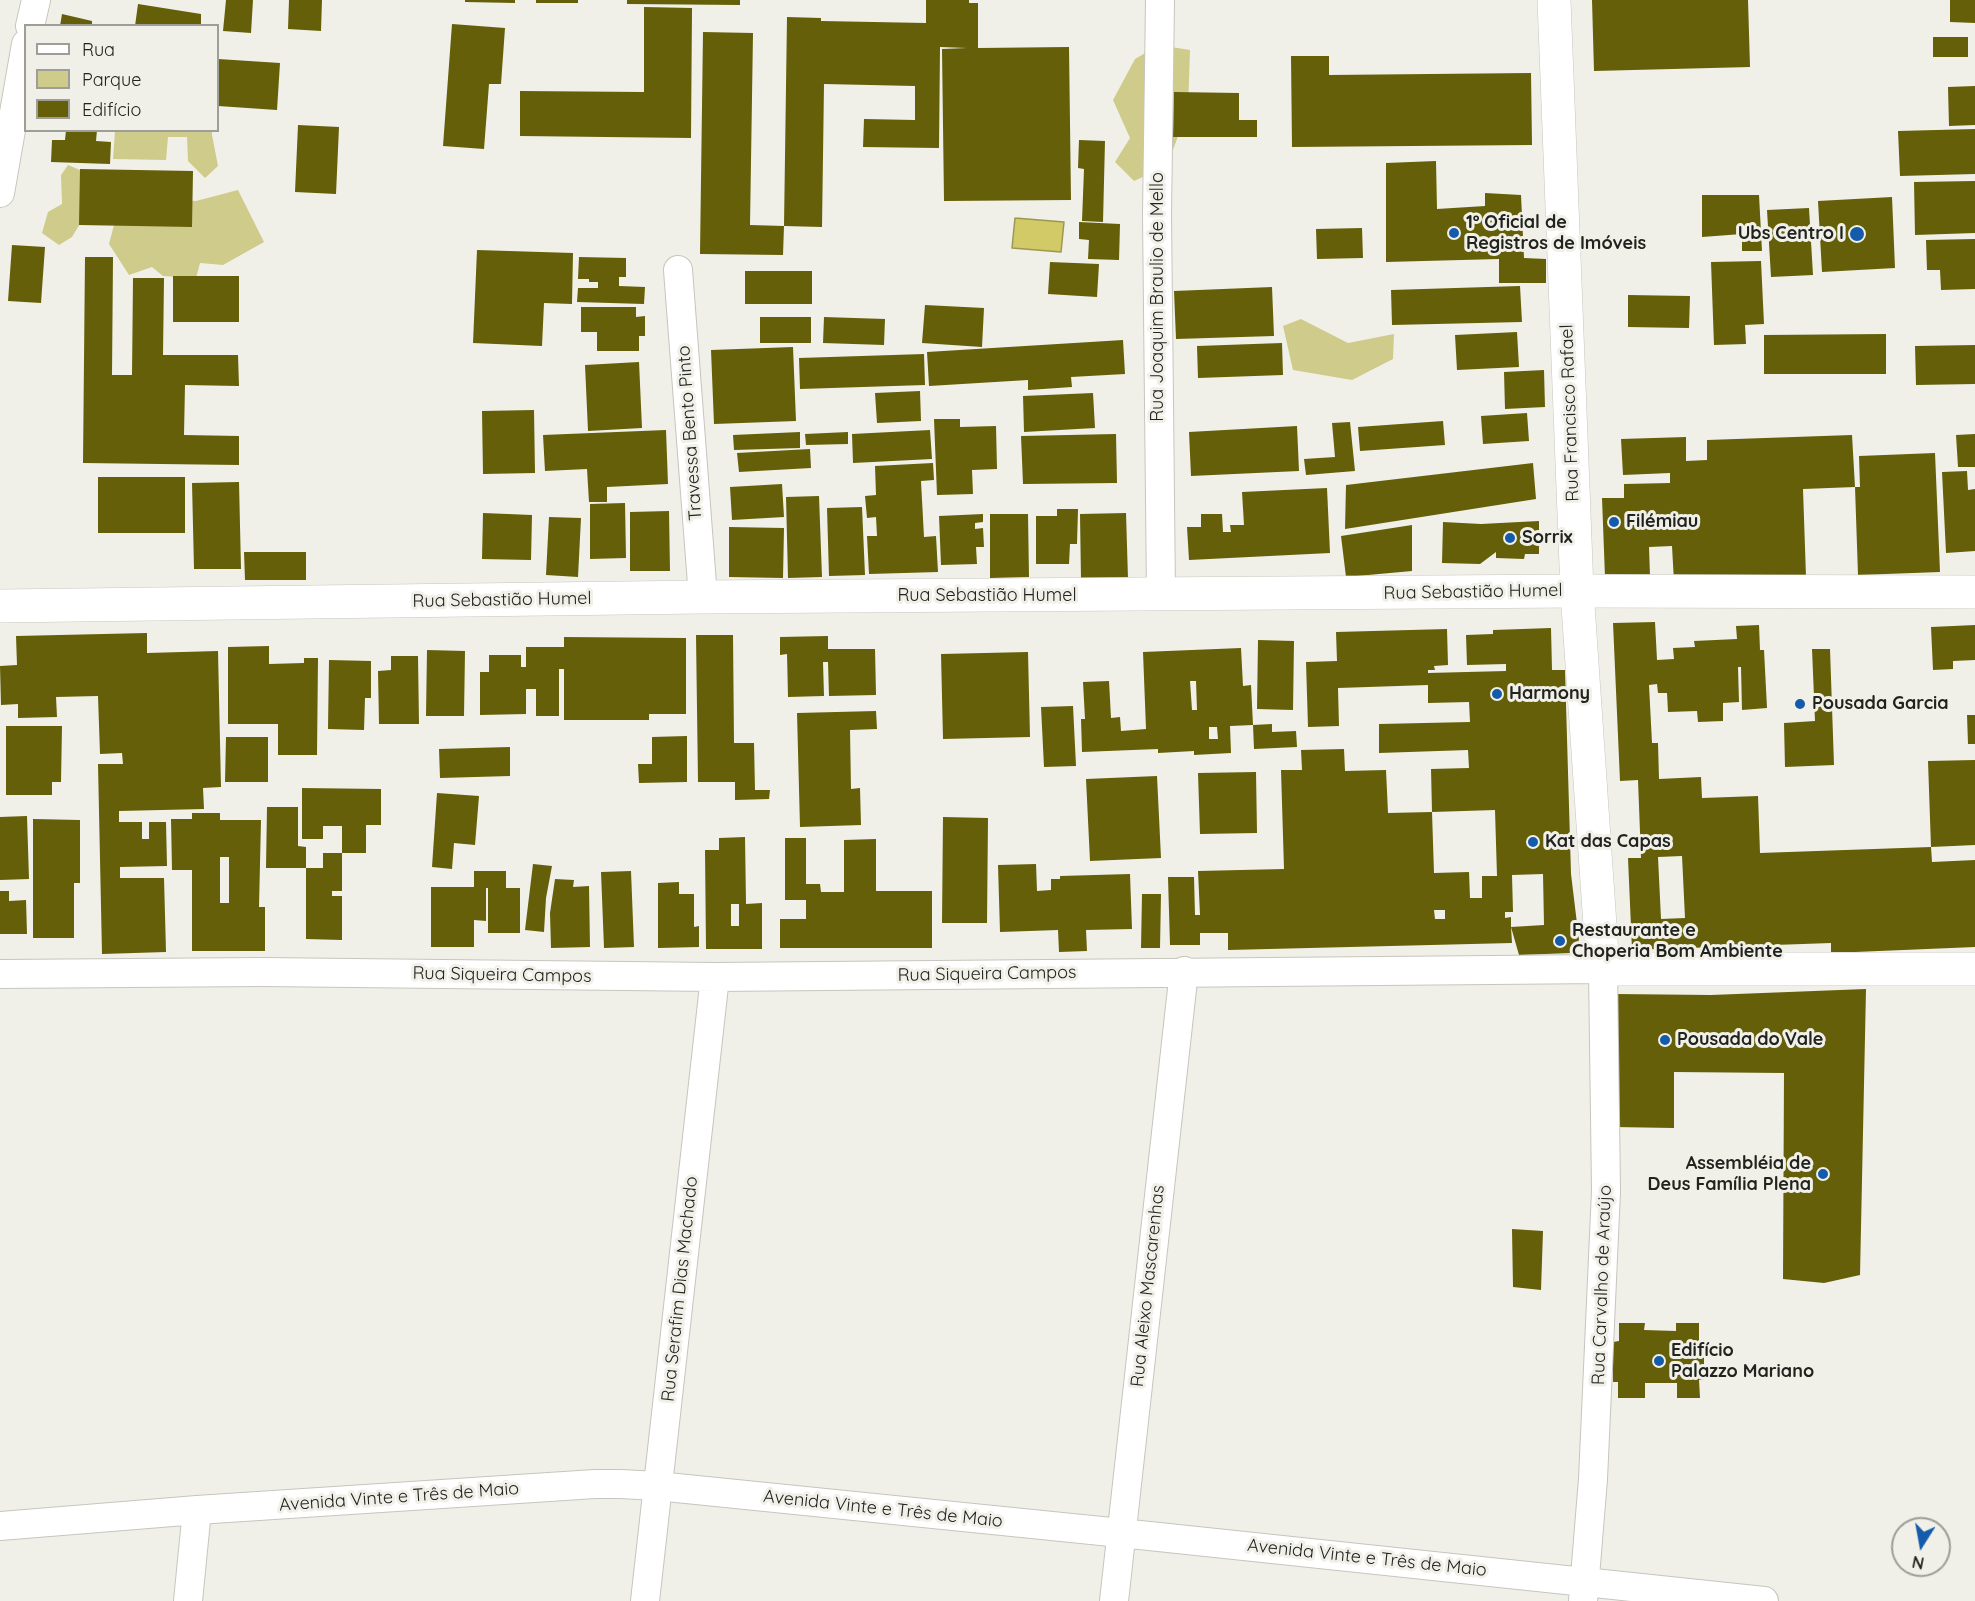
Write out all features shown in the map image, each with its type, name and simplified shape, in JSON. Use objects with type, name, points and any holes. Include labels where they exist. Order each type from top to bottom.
[{"type":"street","points":[[30,24],[36,0]]},
{"type":"street","name":"Rua Joaquim Braulio de Mello","points":[[1160,0],[1157,214],[1161,595]]},
{"type":"street","name":"Rua Francisco Rafael","points":[[1554,0],[1577,591],[1603,969]]},
{"type":"street","points":[[0,193],[24,55]]},
{"type":"street","name":"Travessa Bento Pinto","points":[[678,270],[703,597]]},
{"type":"street","name":"Rua Sebastião Humel","points":[[0,606],[703,597],[1577,591],[1975,592]]},
{"type":"street","name":"Rua Carvalho de Araújo","points":[[1584,1591],[1599,1376],[1606,1191],[1603,969]]},
{"type":"street","name":"Rua Siqueira Campos","points":[[0,974],[262,972],[715,977],[1184,971],[1975,969]]},
{"type":"street","name":"Rua Aleixo Mascarenhas","points":[[1114,1601],[1184,971]]},
{"type":"street","name":"Rua Serafim Dias Machado","points":[[645,1601],[715,977]]},
{"type":"street","name":"Avenida Vinte e Três de Maio","points":[[0,1526],[197,1510],[595,1484],[657,1486],[1121,1533],[1584,1591],[1764,1601]]},
{"type":"street","points":[[188,1601],[197,1510]]},
{"type":"green space","points":[[1159,45],[1190,50],[1188,109],[1167,166],[1134,181],[1115,162],[1130,138],[1113,100],[1135,59]]},
{"type":"green space","points":[[115,132],[212,132],[218,166],[205,178],[188,161],[187,137],[168,137],[166,160],[113,159]]},
{"type":"green space","points":[[68,165],[87,173],[86,214],[72,237],[59,245],[42,233],[48,212],[62,204],[61,175]]},
{"type":"green space","points":[[238,190],[264,242],[223,265],[200,263],[196,278],[163,276],[152,267],[129,275],[109,244],[114,225],[162,198],[196,201]]},
{"type":"green space","points":[[1301,319],[1348,343],[1394,334],[1393,359],[1352,380],[1293,370],[1283,326]]},
{"type":"shaded area","points":[[1015,218],[1064,222],[1061,252],[1012,248]]},
{"type":"building","points":[[226,0],[253,0],[251,33],[223,31]]},
{"type":"building","points":[[289,0],[322,0],[321,31],[288,29]]},
{"type":"building","points":[[465,0],[515,0],[515,3],[465,2]]},
{"type":"building","points":[[536,0],[578,0],[578,3],[536,3]]},
{"type":"building","points":[[627,0],[740,0],[740,5],[627,4]]},
{"type":"building","points":[[926,0],[969,0],[969,3],[978,3],[978,48],[1069,47],[1071,200],[944,201],[942,49],[967,48],[940,47],[939,148],[863,147],[864,119],[915,120],[915,86],[824,84],[822,227],[784,226],[787,17],[821,18],[821,21],[926,23]]},
{"type":"building","points":[[1592,0],[1748,0],[1750,67],[1594,71]]},
{"type":"building","points":[[1950,0],[1975,0],[1975,23],[1950,22]]},
{"type":"building","points":[[138,4],[201,14],[201,24],[135,24]]},
{"type":"building","points":[[644,7],[692,8],[691,138],[520,136],[520,91],[644,92]]},
{"type":"building","points":[[62,14],[92,21],[92,24],[60,24]]},
{"type":"building","points":[[452,24],[505,28],[501,84],[489,84],[484,149],[443,146]]},
{"type":"building","points":[[703,32],[753,33],[750,225],[784,226],[783,255],[700,254]]},
{"type":"building","points":[[1933,37],[1968,37],[1968,57],[1933,57]]},
{"type":"building","points":[[1291,56],[1329,56],[1329,75],[1531,73],[1532,145],[1292,147]]},
{"type":"building","points":[[219,59],[280,63],[277,110],[219,106]]},
{"type":"building","points":[[1975,86],[1975,125],[1949,126],[1948,87]]},
{"type":"building","points":[[1174,92],[1239,93],[1239,120],[1257,120],[1257,137],[1173,137]]},
{"type":"building","points":[[298,125],[339,127],[336,194],[295,192]]},
{"type":"building","points":[[1975,129],[1975,174],[1900,176],[1898,131]]},
{"type":"building","points":[[66,132],[97,132],[96,141],[111,142],[110,164],[51,162],[52,140],[65,140]]},
{"type":"building","points":[[1079,140],[1105,141],[1103,222],[1082,221],[1084,169],[1078,168]]},
{"type":"building","name":"1º Oficial de Registros de Imóveis","points":[[1436,161],[1437,209],[1485,206],[1485,193],[1521,195],[1524,258],[1546,259],[1546,283],[1499,283],[1499,259],[1386,262],[1386,163]]},
{"type":"building","points":[[80,169],[193,171],[192,227],[79,225]]},
{"type":"building","points":[[1975,181],[1975,233],[1915,235],[1914,182]]},
{"type":"building","points":[[1702,195],[1759,195],[1762,251],[1742,251],[1742,234],[1702,237]]},
{"type":"building","name":"Ubs Centro I","points":[[1892,197],[1895,268],[1822,272],[1818,201]]},
{"type":"building","points":[[1809,208],[1813,275],[1771,277],[1767,210]]},
{"type":"building","points":[[1079,222],[1120,224],[1119,260],[1088,259],[1089,240],[1079,239]]},
{"type":"building","points":[[1362,228],[1363,258],[1317,259],[1316,229]]},
{"type":"building","points":[[1975,239],[1975,289],[1941,290],[1940,270],[1927,270],[1926,240]]},
{"type":"building","points":[[12,245],[45,247],[41,303],[8,301]]},
{"type":"building","points":[[477,250],[573,253],[572,304],[544,303],[542,346],[473,343]]},
{"type":"building","points":[[85,257],[113,257],[112,375],[132,375],[133,278],[164,278],[163,355],[238,355],[239,386],[185,385],[184,435],[239,436],[239,465],[83,463]]},
{"type":"building","points":[[579,257],[626,258],[626,277],[619,277],[619,286],[645,287],[644,304],[577,302],[578,288],[598,288],[598,282],[578,279]]},
{"type":"building","points":[[1761,261],[1764,324],[1745,325],[1746,344],[1714,345],[1711,262]]},
{"type":"building","points":[[1050,262],[1099,264],[1097,297],[1048,294]]},
{"type":"building","points":[[745,271],[812,271],[812,304],[745,304]]},
{"type":"building","points":[[173,276],[239,276],[239,322],[173,322]]},
{"type":"building","points":[[1520,286],[1522,322],[1392,325],[1391,290]]},
{"type":"building","points":[[1272,287],[1274,336],[1176,339],[1174,291]]},
{"type":"building","points":[[1628,295],[1690,296],[1689,328],[1628,327]]},
{"type":"building","points":[[925,305],[984,308],[982,347],[922,343]]},
{"type":"building","points":[[581,307],[636,307],[636,317],[645,316],[645,336],[639,336],[639,351],[597,351],[597,332],[581,332]]},
{"type":"building","points":[[760,317],[811,317],[811,343],[760,343]]},
{"type":"building","points":[[824,317],[885,319],[884,345],[823,343]]},
{"type":"building","points":[[1517,332],[1519,367],[1457,370],[1455,335]]},
{"type":"building","points":[[1886,334],[1886,374],[1764,374],[1764,335]]},
{"type":"building","points":[[1123,340],[1125,374],[1071,377],[1072,387],[1028,390],[1028,380],[929,386],[927,352]]},
{"type":"building","points":[[1282,343],[1283,375],[1198,378],[1197,346]]},
{"type":"building","points":[[1975,345],[1975,384],[1916,385],[1915,346]]},
{"type":"building","points":[[793,347],[796,421],[714,424],[711,350]]},
{"type":"building","points":[[924,354],[925,385],[800,389],[799,358]]},
{"type":"building","points":[[639,362],[642,428],[588,431],[585,365]]},
{"type":"building","points":[[1544,370],[1545,407],[1505,409],[1504,372]]},
{"type":"building","points":[[920,391],[921,421],[877,423],[875,393]]},
{"type":"building","points":[[1093,393],[1095,428],[1024,432],[1023,396]]},
{"type":"building","points":[[534,410],[535,473],[483,474],[482,411]]},
{"type":"building","points":[[1527,413],[1529,441],[1483,444],[1481,416]]},
{"type":"building","points":[[934,419],[960,419],[960,427],[996,426],[997,469],[972,470],[973,494],[937,495]]},
{"type":"building","points":[[1443,421],[1445,445],[1360,451],[1358,427]]},
{"type":"building","points":[[1350,422],[1355,471],[1306,475],[1304,459],[1335,457],[1332,423]]},
{"type":"building","points":[[1297,426],[1299,471],[1191,476],[1189,432]]},
{"type":"building","points":[[666,430],[668,484],[607,487],[607,502],[589,502],[587,469],[545,471],[543,435]]},
{"type":"building","points":[[930,430],[932,459],[853,463],[852,434]]},
{"type":"building","points":[[800,432],[800,448],[734,450],[733,435]]},
{"type":"building","points":[[848,432],[848,444],[806,445],[805,434]]},
{"type":"building","points":[[1116,434],[1117,483],[1023,484],[1021,436]]},
{"type":"building","points":[[1975,434],[1975,467],[1958,467],[1956,435]]},
{"type":"building","points":[[1852,435],[1855,487],[1803,489],[1806,577],[1674,582],[1672,546],[1649,547],[1650,576],[1605,577],[1602,498],[1624,498],[1624,484],[1670,483],[1670,473],[1623,475],[1621,439],[1686,437],[1686,461],[1707,460],[1707,440]]},
{"type":"building","points":[[810,449],[811,468],[739,472],[737,453]]},
{"type":"building","points":[[1935,453],[1940,572],[1858,575],[1855,487],[1860,487],[1859,456]]},
{"type":"building","points":[[933,463],[934,480],[921,481],[924,537],[936,536],[938,572],[869,574],[867,536],[877,536],[876,517],[867,518],[865,496],[876,495],[875,466]]},
{"type":"building","points":[[1533,463],[1536,499],[1345,529],[1346,485]]},
{"type":"building","points":[[1967,471],[1968,490],[1975,489],[1975,551],[1946,553],[1942,472]]},
{"type":"building","points":[[98,477],[185,477],[185,533],[98,533]]},
{"type":"building","points":[[239,482],[241,569],[194,569],[192,483]]},
{"type":"building","points":[[782,484],[784,517],[732,520],[730,487]]},
{"type":"building","points":[[1327,488],[1330,553],[1189,560],[1187,527],[1201,527],[1201,514],[1222,514],[1223,532],[1231,532],[1230,525],[1244,525],[1242,492]]},
{"type":"building","points":[[819,496],[822,577],[788,578],[786,497]]},
{"type":"building","points":[[625,503],[626,558],[590,559],[590,504]]},
{"type":"building","points":[[862,507],[865,575],[829,576],[827,508]]},
{"type":"building","points":[[1057,509],[1078,509],[1077,544],[1070,544],[1069,564],[1036,564],[1036,516],[1057,516]]},
{"type":"building","points":[[669,511],[670,571],[630,571],[630,512]]},
{"type":"building","points":[[483,513],[532,515],[531,560],[482,559]]},
{"type":"building","points":[[1126,513],[1128,579],[1081,580],[1080,514]]},
{"type":"building","points":[[983,514],[983,522],[975,523],[975,529],[983,528],[984,547],[976,547],[977,564],[941,565],[939,516]]},
{"type":"building","points":[[990,514],[1028,514],[1029,577],[990,578]]},
{"type":"building","points":[[549,517],[581,518],[578,577],[546,575]]},
{"type":"building","points":[[1539,521],[1539,554],[1525,554],[1524,559],[1496,558],[1496,552],[1480,564],[1442,563],[1443,522],[1481,524]]},
{"type":"building","points":[[1412,525],[1412,571],[1346,577],[1341,536]]},
{"type":"building","points":[[729,527],[784,528],[783,578],[729,577]]},
{"type":"building","points":[[244,552],[306,552],[306,580],[245,580]]},
{"type":"building","points":[[1655,622],[1657,660],[1674,659],[1673,648],[1695,647],[1694,641],[1737,639],[1736,626],[1759,625],[1760,650],[1764,650],[1767,708],[1742,710],[1741,667],[1738,667],[1739,702],[1723,703],[1723,721],[1698,722],[1697,711],[1668,712],[1667,693],[1658,693],[1657,684],[1649,685],[1652,743],[1658,743],[1659,779],[1701,777],[1702,798],[1758,796],[1760,853],[1931,847],[1932,862],[1975,860],[1975,947],[1831,953],[1831,943],[1632,950],[1628,858],[1641,858],[1638,780],[1620,781],[1613,623]],"holes":[[[1682,856],[1685,918],[1661,919],[1658,857]]]},
{"type":"building","points":[[1975,625],[1975,660],[1953,661],[1953,669],[1933,670],[1931,627]]},
{"type":"building","points":[[1551,628],[1552,670],[1565,670],[1571,874],[1579,940],[1571,953],[1519,955],[1511,927],[1512,943],[1228,950],[1228,933],[1200,933],[1200,945],[1170,945],[1168,877],[1194,877],[1195,915],[1200,915],[1198,871],[1284,869],[1281,770],[1302,770],[1301,750],[1344,749],[1345,771],[1386,770],[1388,813],[1432,812],[1431,769],[1469,768],[1468,750],[1379,753],[1379,724],[1470,722],[1469,702],[1428,703],[1428,685],[1338,688],[1339,726],[1308,727],[1306,662],[1337,661],[1336,632],[1447,629],[1448,665],[1434,666],[1435,670],[1428,670],[1428,673],[1506,671],[1506,664],[1467,665],[1466,635],[1493,634],[1493,630]],"holes":[[[1495,810],[1497,876],[1482,876],[1482,898],[1470,898],[1469,872],[1434,873],[1432,812]],[[1543,874],[1544,925],[1511,927],[1511,917],[1505,918],[1505,912],[1513,912],[1512,875]],[[1434,910],[1445,910],[1445,919],[1435,919]]]},
{"type":"building","points":[[147,633],[147,653],[218,651],[221,787],[203,788],[204,809],[119,811],[119,822],[142,822],[142,839],[149,839],[149,822],[166,822],[167,866],[120,867],[120,878],[164,878],[166,952],[102,954],[98,764],[123,764],[122,753],[100,754],[98,696],[56,697],[57,717],[18,718],[18,704],[1,705],[0,666],[17,665],[16,636]]},
{"type":"building","points":[[696,635],[733,635],[734,743],[754,743],[755,790],[770,790],[769,799],[735,800],[735,782],[698,782]]},
{"type":"building","points":[[828,636],[828,649],[875,649],[876,695],[829,696],[828,662],[823,662],[824,696],[788,697],[787,654],[780,655],[780,637]]},
{"type":"building","points":[[564,637],[686,638],[686,714],[649,714],[649,720],[564,720],[564,669],[559,669],[559,716],[536,716],[536,689],[526,689],[526,714],[480,715],[480,672],[489,672],[489,655],[521,655],[521,667],[526,667],[526,647],[564,647]]},
{"type":"building","points":[[1258,640],[1294,641],[1293,710],[1257,709]]},
{"type":"building","points":[[269,646],[269,664],[304,663],[304,658],[318,658],[317,755],[278,755],[278,724],[228,724],[228,647]]},
{"type":"building","points":[[1241,648],[1243,686],[1251,685],[1253,725],[1230,726],[1231,753],[1194,755],[1194,751],[1158,753],[1158,749],[1082,752],[1081,719],[1085,719],[1083,682],[1109,681],[1111,718],[1120,717],[1121,731],[1146,729],[1143,652]],"holes":[[[1190,681],[1196,681],[1197,710],[1192,710]],[[1209,727],[1217,727],[1218,739],[1209,739]]]},
{"type":"building","points":[[1812,649],[1830,649],[1834,765],[1785,767],[1784,723],[1815,721]]},
{"type":"building","points":[[427,650],[465,651],[464,716],[426,716]]},
{"type":"building","points":[[1028,652],[1030,737],[943,739],[941,654]]},
{"type":"building","points":[[391,656],[418,656],[419,724],[379,724],[378,671],[391,670]]},
{"type":"building","points":[[329,660],[371,661],[371,698],[365,698],[364,730],[328,729]]},
{"type":"building","points":[[1073,706],[1076,766],[1044,767],[1041,707]]},
{"type":"building","points":[[876,711],[877,729],[850,730],[851,789],[860,788],[861,825],[800,827],[797,713]]},
{"type":"building","points":[[1967,715],[1975,715],[1975,744],[1968,744]]},
{"type":"building","points":[[1272,724],[1272,732],[1296,731],[1297,747],[1254,749],[1253,725]]},
{"type":"building","points":[[6,726],[62,726],[61,782],[52,782],[52,795],[6,795]]},
{"type":"building","points":[[687,736],[687,782],[639,783],[638,764],[652,764],[652,737]]},
{"type":"building","points":[[226,737],[268,737],[268,782],[225,782]]},
{"type":"building","points":[[510,747],[510,776],[440,778],[439,749]]},
{"type":"building","points":[[1975,760],[1975,845],[1931,847],[1928,761]]},
{"type":"building","points":[[1256,772],[1257,833],[1200,834],[1198,773]]},
{"type":"building","points":[[1157,776],[1161,858],[1090,861],[1086,779]]},
{"type":"building","points":[[302,788],[381,789],[381,825],[366,825],[366,853],[342,853],[342,826],[323,826],[323,839],[302,839]]},
{"type":"building","points":[[437,793],[479,796],[475,845],[454,843],[452,869],[432,867]]},
{"type":"building","points":[[267,807],[298,807],[298,846],[306,847],[306,868],[266,868]]},
{"type":"building","points":[[192,813],[220,813],[220,820],[261,820],[259,907],[265,907],[265,951],[192,951],[192,870],[172,870],[171,819],[192,819]],"holes":[[[220,857],[229,857],[229,903],[220,903]]]},
{"type":"building","points":[[27,816],[29,879],[0,880],[0,817]]},
{"type":"building","points":[[943,817],[988,818],[987,923],[942,923]]},
{"type":"building","points":[[33,819],[80,820],[80,883],[74,883],[74,938],[33,938]]},
{"type":"building","points":[[745,837],[746,904],[762,903],[762,949],[706,949],[705,850],[719,850],[719,838]],"holes":[[[731,904],[739,904],[739,926],[731,926]]]},
{"type":"building","points":[[785,838],[806,838],[806,884],[820,884],[821,892],[844,892],[844,840],[876,839],[876,891],[932,891],[932,948],[780,948],[780,919],[806,919],[806,900],[785,900]]},
{"type":"building","points":[[323,853],[342,853],[342,891],[332,891],[332,896],[342,896],[342,940],[306,939],[306,868],[323,868]]},
{"type":"building","points":[[533,864],[552,866],[546,898],[544,932],[525,930]]},
{"type":"building","points":[[1036,864],[1037,891],[1051,890],[1051,879],[1060,879],[1060,876],[1130,874],[1132,929],[1086,930],[1087,951],[1059,952],[1058,930],[1000,932],[998,865]]},
{"type":"building","points":[[474,871],[506,871],[506,888],[520,888],[520,933],[488,933],[488,888],[486,888],[486,921],[474,920],[474,947],[431,947],[431,887],[474,887]]},
{"type":"building","points":[[631,871],[634,947],[604,948],[601,872]]},
{"type":"building","points":[[555,879],[574,880],[573,887],[589,886],[590,947],[551,948],[550,913]]},
{"type":"building","points":[[679,882],[679,894],[694,894],[694,927],[699,926],[699,947],[658,948],[658,883]]},
{"type":"building","points":[[0,891],[9,891],[9,901],[26,900],[27,934],[0,934]]},
{"type":"building","points":[[1142,894],[1161,894],[1160,948],[1141,948]]},
{"type":"building","points":[[1866,989],[1860,1275],[1824,1283],[1783,1279],[1784,1073],[1674,1072],[1674,1128],[1614,1127],[1615,994],[1711,995]]},
{"type":"building","points":[[1512,1229],[1543,1231],[1541,1290],[1513,1287]]},
{"type":"building","name":"Edifício Palazzo Mariano","points":[[1619,1323],[1645,1323],[1644,1330],[1676,1331],[1676,1323],[1699,1323],[1699,1340],[1704,1340],[1704,1380],[1699,1380],[1700,1398],[1677,1398],[1677,1383],[1645,1383],[1645,1398],[1618,1398],[1618,1382],[1613,1382],[1613,1342],[1619,1341]]},
{"type":"place","name":"1º Oficial de Registros de Imóveis","points":[[1454,233]]},
{"type":"place","name":"Ubs Centro I","points":[[1857,234]]},
{"type":"place","name":"Filémiau","points":[[1614,522]]},
{"type":"place","name":"Sorrix","points":[[1510,538]]},
{"type":"place","name":"Harmony","points":[[1497,694]]},
{"type":"place","name":"Pousada Garcia","points":[[1800,704]]},
{"type":"place","name":"Kat das Capas","points":[[1533,842]]},
{"type":"place","name":"Restaurante e Choperia Bom Ambiente","points":[[1560,941]]},
{"type":"place","name":"Pousada do Vale","points":[[1665,1040]]},
{"type":"place","name":"Assembléia de Deus Família Plena","points":[[1823,1174]]},
{"type":"place","name":"Edifício Palazzo Mariano","points":[[1659,1361]]}]
